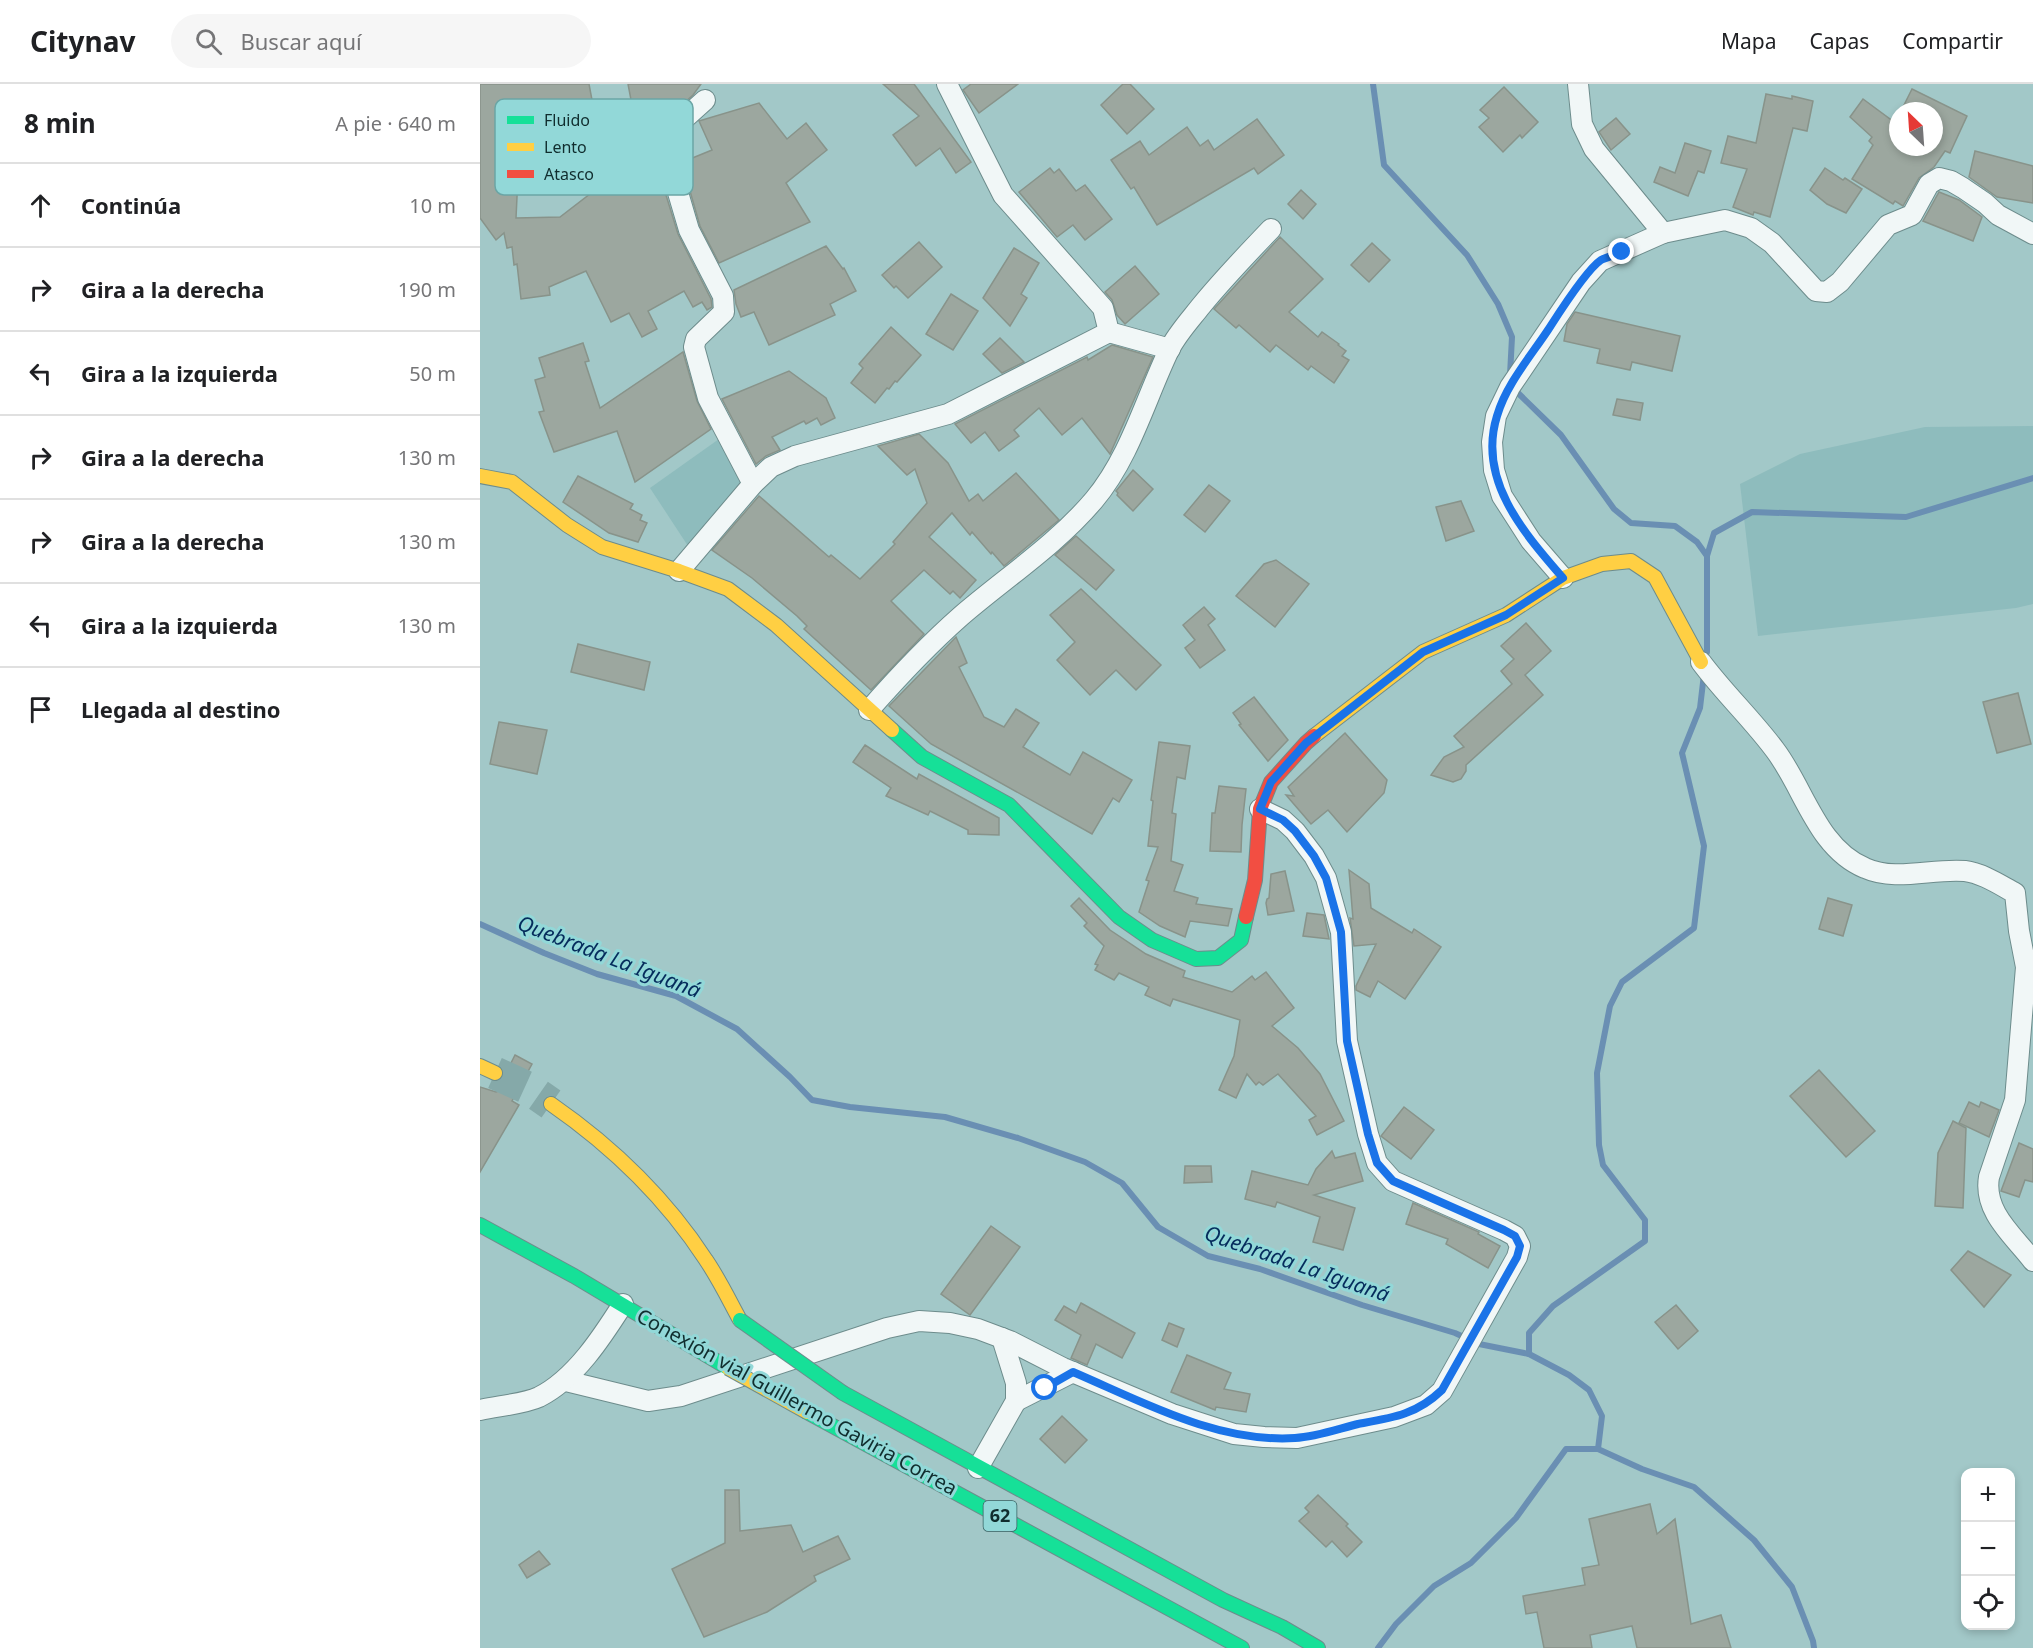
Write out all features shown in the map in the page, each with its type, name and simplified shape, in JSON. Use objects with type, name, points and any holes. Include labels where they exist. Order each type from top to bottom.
[{"type":"main road","points":[[480,476],[512,482],[567,525],[602,547],[728,589],[776,625],[922,758],[1009,805],[1119,917],[1152,940],[1196,959],[1218,958],[1241,940],[1256,880],[1260,809],[1271,782],[1306,743],[1423,652],[1506,615],[1563,578],[1602,564],[1630,561],[1655,577],[1705,668]]},
{"type":"main road","points":[[480,1066],[495,1073]]},
{"type":"main road","name":"Conexión vial Guillermo Gaviria Correa","points":[[551,1104],[588,1128],[620,1155],[667,1205],[707,1260],[740,1320],[843,1393],[1223,1600],[1282,1627],[1318,1648]]},
{"type":"main road","name":"Conexión vial Guillermo Gaviria Correa","points":[[480,1225],[524,1247],[624,1304],[728,1368],[807,1412],[1242,1648]]},
{"type":"street","points":[[947,84],[1003,195],[1102,308],[1109,332]]},
{"type":"street","points":[[1578,84],[1582,124],[1594,149],[1663,233]]},
{"type":"street","points":[[693,111],[705,100]]},
{"type":"street","points":[[1563,578],[1532,541],[1502,496],[1494,470],[1492,442],[1497,416],[1512,383],[1581,282],[1600,261],[1663,233],[1725,220],[1751,228],[1772,243],[1816,291],[1827,292],[1840,282],[1888,225],[1912,215],[1929,184],[1939,178],[1951,181],[1985,203],[1998,215],[2033,234]]},
{"type":"street","points":[[679,195],[689,230],[723,296],[724,303],[724,312],[696,339],[694,347],[708,398],[753,484]]},
{"type":"street","points":[[869,710],[912,661],[953,623],[1044,550],[1094,500],[1113,474],[1179,333],[1226,277],[1271,229]]},
{"type":"street","points":[[679,571],[753,484],[771,467],[795,456],[948,414],[1109,332],[1170,349]]},
{"type":"street","points":[[1705,668],[1776,751],[1827,836],[1837,850],[1848,859],[1866,869],[1892,874],[1966,871],[2015,893],[2026,967],[2015,1100],[1987,1190],[1991,1206],[1998,1217],[2033,1261]]},
{"type":"street","points":[[566,1381],[648,1401],[681,1396],[887,1328],[919,1321],[950,1323],[978,1329],[1172,1414],[1234,1434],[1297,1438],[1394,1417],[1426,1405],[1442,1390],[1517,1257],[1520,1246],[1515,1236],[1504,1230],[1393,1181],[1377,1163],[1368,1134],[1347,1041],[1341,932],[1326,878],[1314,856],[1295,831],[1283,820],[1260,809]]},
{"type":"street","points":[[480,1410],[538,1398],[566,1381],[609,1327],[624,1304]]},
{"type":"street","points":[[978,1468],[1016,1401],[1016,1383],[1002,1338]]},
{"type":"street","points":[[1016,1401],[1073,1372]]},
{"type":"shaded area","points":[[2033,426],[2033,604],[2016,608],[1758,636],[1740,484],[1800,454],[1925,427]]},
{"type":"shaded area","points":[[719,439],[746,481],[688,546],[650,488]]},
{"type":"building","points":[[480,84],[589,84],[592,99],[495,99],[495,195],[517,195],[516,218],[560,217],[589,195],[666,195],[678,234],[711,299],[712,307],[707,310],[702,302],[693,307],[684,291],[648,311],[657,329],[642,337],[629,313],[611,322],[586,271],[549,287],[550,295],[521,299],[517,264],[514,265],[512,247],[507,248],[504,233],[496,240],[480,218]]},
{"type":"building","points":[[628,84],[701,84],[688,99],[631,99]]},
{"type":"building","points":[[883,84],[914,84],[971,162],[956,173],[940,148],[916,166],[893,135],[919,116]]},
{"type":"building","points":[[971,84],[1018,84],[979,113],[963,90]]},
{"type":"building","points":[[1123,84],[1130,84],[1154,109],[1127,134],[1101,105]]},
{"type":"building","points":[[1504,87],[1538,122],[1522,138],[1520,135],[1503,152],[1479,127],[1489,118],[1480,110]]},
{"type":"building","points":[[1912,89],[1938,102],[1906,102]]},
{"type":"building","points":[[1766,94],[1792,99],[1792,96],[1813,101],[1807,131],[1793,128],[1770,217],[1754,212],[1753,215],[1733,207],[1747,169],[1721,163],[1728,136],[1756,143]]},
{"type":"building","points":[[1863,99],[1889,118],[1889,156],[1942,156],[1934,167],[1919,178],[1903,206],[1895,201],[1893,204],[1852,179],[1873,145],[1869,141],[1872,137],[1850,117]]},
{"type":"building","points":[[759,103],[787,139],[806,123],[827,150],[786,183],[810,222],[719,263],[700,226],[691,195],[693,195],[693,158],[712,150],[699,121]]},
{"type":"building","points":[[1943,104],[1967,116],[1950,153],[1945,151],[1943,154]]},
{"type":"building","points":[[1616,118],[1630,134],[1611,150],[1599,132]]},
{"type":"building","points":[[1257,119],[1284,155],[1258,174],[1254,168],[1157,225],[1134,187],[1131,189],[1111,160],[1140,141],[1149,155],[1187,127],[1200,146],[1208,140],[1214,150]]},
{"type":"building","points":[[1685,143],[1711,151],[1704,173],[1698,171],[1688,196],[1654,182],[1660,167],[1675,173]]},
{"type":"building","points":[[1975,151],[2033,166],[2033,203],[1997,197],[1969,177]]},
{"type":"building","points":[[1050,168],[1054,173],[1059,169],[1076,191],[1085,185],[1112,219],[1085,240],[1073,225],[1057,237],[1019,192]]},
{"type":"building","points":[[1825,168],[1862,189],[1846,213],[1827,204],[1810,190]]},
{"type":"building","points":[[1301,190],[1316,204],[1303,219],[1288,204]]},
{"type":"building","points":[[1939,192],[1959,200],[1982,217],[1973,241],[1923,221]]},
{"type":"building","points":[[1280,237],[1323,279],[1289,312],[1318,337],[1322,332],[1346,351],[1342,356],[1349,360],[1334,383],[1311,366],[1308,370],[1276,345],[1270,352],[1239,325],[1236,328],[1214,309]]},
{"type":"building","points":[[919,242],[942,267],[908,298],[882,275]]},
{"type":"building","points":[[1372,243],[1390,260],[1369,282],[1351,265]]},
{"type":"building","points":[[826,246],[844,268],[856,291],[830,304],[835,315],[769,345],[754,312],[741,317],[734,290]]},
{"type":"building","points":[[1014,248],[1039,263],[1021,294],[1027,298],[1010,326],[983,298]]},
{"type":"building","points":[[1135,266],[1159,294],[1125,324],[1117,315],[1112,300],[1105,292]]},
{"type":"building","points":[[951,294],[978,311],[953,350],[926,334]]},
{"type":"building","points":[[1575,312],[1680,336],[1672,371],[1632,362],[1630,370],[1597,363],[1600,349],[1564,341],[1567,324]]},
{"type":"building","points":[[891,327],[921,355],[875,403],[851,383],[863,368],[859,364]]},
{"type":"building","points":[[1000,338],[1024,362],[1002,373],[983,354]]},
{"type":"building","points":[[583,343],[589,361],[585,362],[600,408],[683,352],[697,401],[711,429],[635,482],[617,431],[554,452],[539,412],[544,411],[535,380],[545,377],[539,358]]},
{"type":"building","points":[[1112,345],[1153,357],[1110,454],[1082,418],[1062,435],[1039,408],[1014,430],[1019,436],[999,451],[985,432],[971,443],[955,424],[1087,357],[1088,360]]},
{"type":"building","points":[[789,371],[826,398],[835,418],[821,425],[817,418],[806,424],[804,421],[772,437],[780,450],[766,456],[756,464],[722,399]]},
{"type":"building","points":[[1617,399],[1643,403],[1640,420],[1613,415]]},
{"type":"building","points":[[919,434],[948,463],[969,501],[978,494],[983,501],[1016,473],[1059,520],[1004,566],[972,532],[970,535],[952,513],[929,537],[976,580],[960,598],[953,591],[950,594],[924,570],[891,601],[924,634],[871,690],[804,629],[807,626],[797,616],[752,578],[712,550],[759,496],[829,557],[831,555],[860,579],[895,544],[893,542],[927,503],[915,469],[907,475],[878,446]]},
{"type":"building","points":[[1133,470],[1153,489],[1133,511],[1117,495],[1116,491]]},
{"type":"building","points":[[578,476],[633,504],[630,509],[642,515],[640,520],[647,523],[638,542],[609,533],[563,502]]},
{"type":"building","points":[[1209,485],[1230,501],[1205,532],[1184,515]]},
{"type":"building","points":[[1461,501],[1474,531],[1446,541],[1436,507]]},
{"type":"building","points":[[1076,536],[1114,570],[1096,590],[1055,555]]},
{"type":"building","points":[[1276,560],[1309,584],[1275,627],[1236,596],[1264,564]]},
{"type":"building","points":[[1081,589],[1161,665],[1136,690],[1116,670],[1090,695],[1057,660],[1075,642],[1050,615]]},
{"type":"building","points":[[1204,607],[1215,619],[1208,625],[1225,650],[1200,668],[1185,648],[1195,640],[1183,625]]},
{"type":"building","points":[[1526,623],[1551,651],[1525,675],[1543,695],[1466,765],[1466,771],[1461,779],[1453,782],[1431,775],[1444,757],[1464,747],[1454,736],[1512,684],[1501,671],[1514,659],[1501,646]]},
{"type":"building","points":[[956,637],[967,663],[959,667],[984,717],[1004,727],[1016,709],[1039,723],[1023,747],[1070,775],[1083,752],[1132,780],[1119,802],[1113,798],[1092,834],[931,744],[889,706]]},
{"type":"building","points":[[578,644],[650,662],[644,690],[571,672]]},
{"type":"building","points":[[2018,693],[2031,744],[1997,753],[1983,702]]},
{"type":"building","points":[[1254,697],[1288,740],[1268,761],[1239,725],[1241,724],[1233,713]]},
{"type":"building","points":[[499,722],[547,730],[537,774],[490,764]]},
{"type":"building","points":[[1345,733],[1387,780],[1384,793],[1347,832],[1328,810],[1311,824],[1286,795],[1294,796],[1288,787]]},
{"type":"building","points":[[1159,742],[1190,746],[1185,779],[1177,777],[1172,813],[1176,814],[1171,861],[1183,865],[1174,891],[1198,898],[1196,904],[1232,909],[1228,926],[1190,921],[1185,937],[1160,926],[1139,912],[1149,881],[1146,880],[1158,847],[1148,846],[1153,801],[1151,800]]},
{"type":"building","points":[[865,745],[917,779],[919,774],[999,818],[999,835],[968,834],[968,830],[930,811],[928,815],[886,796],[891,788],[853,762]]},
{"type":"building","points":[[1219,786],[1246,789],[1241,852],[1210,851],[1212,813],[1215,813]]},
{"type":"building","points":[[1349,870],[1369,884],[1371,908],[1412,933],[1414,929],[1441,947],[1405,999],[1378,981],[1370,997],[1356,990],[1376,944],[1354,946],[1350,918],[1353,919]]},
{"type":"building","points":[[1285,871],[1294,911],[1268,915],[1266,903],[1269,898],[1271,874]]},
{"type":"building","points":[[1079,898],[1110,930],[1146,954],[1185,971],[1183,977],[1232,992],[1252,976],[1255,980],[1266,972],[1294,1008],[1272,1026],[1298,1048],[1320,1074],[1344,1121],[1317,1135],[1309,1120],[1316,1116],[1278,1074],[1263,1085],[1259,1082],[1256,1085],[1247,1074],[1236,1098],[1219,1090],[1234,1056],[1240,1020],[1173,999],[1170,1006],[1145,995],[1149,987],[1119,973],[1114,980],[1095,970],[1098,965],[1095,964],[1104,946],[1084,926],[1087,923],[1071,906]]},
{"type":"building","points":[[1828,898],[1852,905],[1843,936],[1819,929]]},
{"type":"building","points":[[1307,913],[1324,915],[1329,939],[1303,936]]},
{"type":"building","points":[[515,1055],[532,1064],[512,1101],[519,1105],[480,1172],[480,1087],[496,1092],[506,1088],[512,1080],[514,1072],[511,1063]]},
{"type":"building","points":[[1819,1070],[1875,1131],[1846,1157],[1790,1096]]},
{"type":"building","points":[[1969,1102],[1979,1107],[1981,1102],[1999,1110],[1989,1137],[1959,1123]]},
{"type":"building","points":[[1404,1107],[1434,1130],[1411,1159],[1381,1136]]},
{"type":"building","points":[[1953,1121],[1966,1128],[1963,1208],[1935,1206],[1938,1153]]},
{"type":"building","points":[[2019,1143],[2033,1149],[2033,1182],[2025,1180],[2019,1197],[2001,1191]]},
{"type":"building","points":[[1332,1151],[1335,1158],[1355,1153],[1363,1181],[1314,1195],[1355,1208],[1343,1250],[1313,1242],[1320,1217],[1277,1202],[1275,1207],[1245,1199],[1252,1171],[1308,1185],[1316,1169]]},
{"type":"building","points":[[1185,1166],[1211,1166],[1212,1182],[1184,1183]]},
{"type":"building","points":[[1413,1203],[1479,1232],[1478,1234],[1500,1246],[1488,1268],[1446,1244],[1448,1239],[1406,1224]]},
{"type":"building","points":[[991,1226],[1020,1247],[970,1315],[941,1294]]},
{"type":"building","points":[[1968,1251],[2011,1275],[1984,1307],[1951,1270]]},
{"type":"building","points":[[1081,1303],[1135,1333],[1122,1358],[1096,1344],[1087,1365],[1071,1358],[1081,1335],[1055,1320],[1064,1306],[1076,1313]]},
{"type":"building","points":[[1676,1305],[1698,1331],[1678,1349],[1655,1322]]},
{"type":"building","points":[[1169,1323],[1184,1329],[1177,1347],[1162,1340]]},
{"type":"building","points":[[1187,1355],[1231,1373],[1224,1389],[1250,1394],[1246,1412],[1216,1407],[1215,1410],[1171,1392]]},
{"type":"building","points":[[1062,1416],[1087,1440],[1065,1463],[1040,1439]]},
{"type":"building","points":[[725,1490],[739,1490],[740,1531],[791,1525],[803,1552],[838,1536],[850,1559],[814,1576],[816,1581],[767,1612],[704,1637],[672,1569],[725,1543]]},
{"type":"building","points":[[1318,1495],[1348,1524],[1346,1526],[1362,1542],[1347,1557],[1332,1541],[1326,1547],[1299,1521],[1309,1512],[1305,1508]]},
{"type":"building","points":[[1650,1504],[1657,1534],[1675,1519],[1691,1624],[1721,1615],[1731,1648],[1637,1648],[1632,1626],[1590,1635],[1592,1648],[1544,1648],[1537,1612],[1526,1614],[1523,1596],[1585,1585],[1582,1568],[1599,1565],[1589,1519]]},
{"type":"building","points":[[539,1551],[550,1564],[527,1578],[519,1565]]},
{"type":"waterway","points":[[1373,84],[1384,165],[1467,255],[1498,304],[1512,337],[1510,375]]},
{"type":"waterway","points":[[1515,387],[1518,393],[1561,435],[1614,509],[1631,523],[1675,526],[1697,542],[1707,556],[1707,652]]},
{"type":"waterway","points":[[1707,556],[1714,533],[1752,512],[1906,517],[2033,478]]},
{"type":"waterway","points":[[1529,1354],[1529,1333],[1553,1306],[1645,1241],[1645,1220],[1603,1165],[1599,1145],[1597,1073],[1610,1006],[1622,982],[1694,928],[1704,846],[1682,753],[1700,708],[1704,674]]},
{"type":"waterway","name":"Quebrada La Iguaná","points":[[480,924],[597,974],[676,996],[737,1029],[812,1100],[850,1107],[945,1117],[1018,1138],[1085,1162],[1122,1183],[1158,1227],[1208,1256],[1260,1269],[1362,1305],[1455,1333],[1479,1344],[1529,1354],[1569,1375],[1589,1390],[1602,1416],[1598,1449],[1642,1469],[1694,1487],[1754,1540],[1792,1587],[1814,1648]]},
{"type":"waterway","points":[[1378,1648],[1396,1624],[1434,1586],[1471,1563],[1516,1518],[1566,1449],[1598,1449]]},
{"type":"tunnel","points":[[495,1073],[528,1088],[551,1104]]},
{"type":"traffic: fast","points":[[892,730],[922,757],[1009,805],[1119,917],[1152,940],[1196,959],[1218,958],[1241,940],[1246,917]]},
{"type":"traffic: fast","points":[[480,1225],[574,1276],[728,1368]]},
{"type":"traffic: fast","points":[[740,1320],[843,1393]]},
{"type":"traffic: fast","points":[[843,1393],[1223,1600],[1282,1627],[1318,1648]]},
{"type":"traffic: fast","points":[[807,1412],[1242,1648]]},
{"type":"traffic: slow","points":[[480,476],[512,482],[567,525],[602,547],[728,589],[776,625],[892,730]]},
{"type":"traffic: slow","points":[[1314,736],[1423,652],[1506,615],[1563,578],[1602,564],[1631,561],[1655,577],[1701,662]]},
{"type":"traffic: slow","points":[[480,1066],[495,1073]]},
{"type":"traffic: slow","points":[[551,1104],[596,1138],[655,1194],[706,1260],[740,1320]]},
{"type":"traffic: slow","points":[[728,1368],[807,1412]]},
{"type":"traffic: jam","points":[[1246,917],[1255,880],[1260,809],[1271,782],[1314,736]]},
{"type":"route","points":[[1045,1388],[1073,1372],[1172,1414],[1234,1434],[1263,1437],[1297,1438],[1394,1417],[1426,1405],[1442,1390],[1517,1257],[1520,1246],[1515,1236],[1393,1181],[1377,1163],[1368,1134],[1347,1041],[1341,932],[1326,878],[1314,856],[1295,831],[1283,820],[1260,809],[1271,782],[1306,743],[1423,652],[1506,615],[1563,578],[1532,541],[1502,496],[1494,470],[1492,442],[1497,416],[1510,387],[1581,282],[1600,261],[1622,252]]}]
